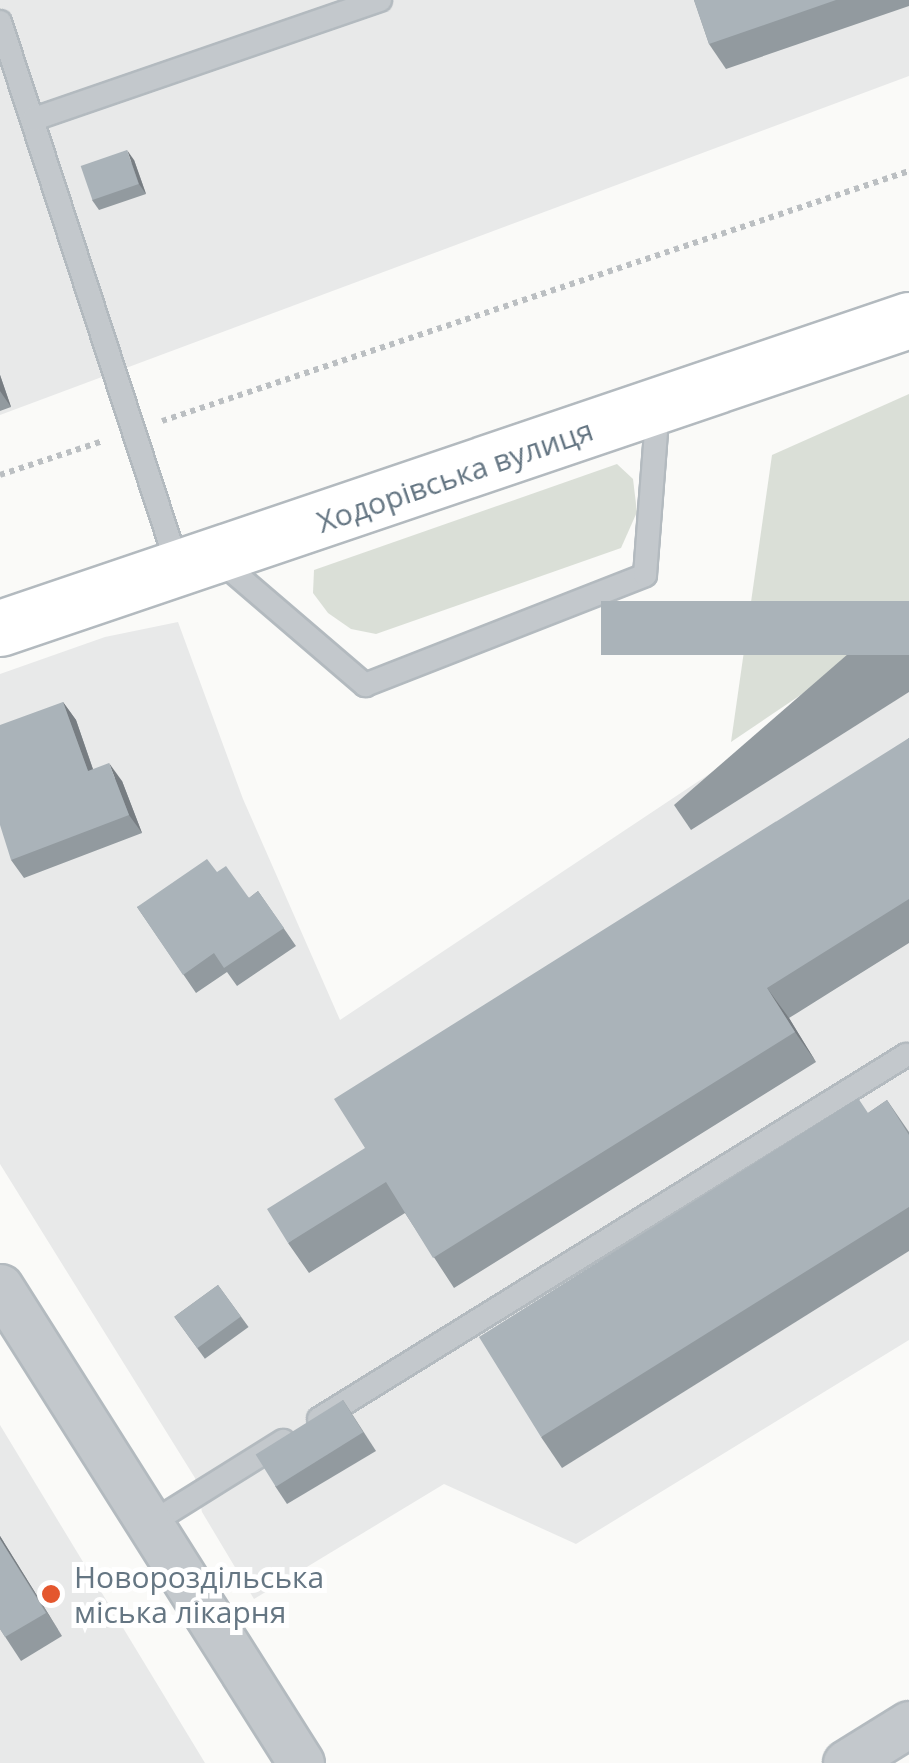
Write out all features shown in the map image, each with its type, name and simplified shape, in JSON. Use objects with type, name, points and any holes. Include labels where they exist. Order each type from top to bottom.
[{"type":"main road","name":"Ходорівська вулиця","points":[[0,628],[909,320]]},
{"type":"street","points":[[0,1287],[302,1763]]},
{"type":"street","points":[[846,1763],[909,1724]]},
{"type":"lane","points":[[34,119],[380,0]]},
{"type":"lane","points":[[0,22],[135,430],[197,563],[365,685],[644,575],[658,407]]},
{"type":"lane","points":[[150,1524],[906,1055]]},
{"type":"path","points":[[0,475],[909,170]]},
{"type":"shaded area","points":[[0,0],[909,0],[909,76],[0,415]]},
{"type":"shaded area","points":[[909,394],[909,622],[731,742],[772,455]]},
{"type":"shaded area","points":[[617,464],[633,479],[637,512],[621,548],[376,634],[351,629],[328,613],[313,593],[314,570]]},
{"type":"shaded area","points":[[178,622],[243,799],[340,1020],[909,641],[909,1340],[576,1544],[444,1484],[254,1599],[202,1512],[195,1478],[0,1164],[0,674],[105,637]]},
{"type":"shaded area","name":"Новороздільська міська лікарня","points":[[0,1425],[205,1763],[0,1763]]},
{"type":"building","points":[[694,0],[836,0],[709,44]]},
{"type":"building","points":[[127,150],[139,184],[92,200],[81,166]]},
{"type":"building","points":[[601,601],[909,601],[909,655],[601,655]]},
{"type":"building","points":[[63,702],[88,771],[109,763],[129,815],[11,860],[0,825],[0,725]]},
{"type":"building","points":[[909,738],[909,899],[767,988],[795,1032],[433,1258],[386,1182],[288,1243],[267,1209],[365,1148],[334,1099]]},
{"type":"building","points":[[207,859],[217,872],[226,866],[249,898],[258,891],[284,928],[224,968],[214,953],[183,975],[137,907]]},
{"type":"building","points":[[858,1098],[868,1113],[887,1100],[909,1135],[909,1207],[541,1437],[479,1337]]},
{"type":"building","points":[[218,1285],[241,1317],[197,1348],[174,1317]]},
{"type":"building","points":[[343,1400],[363,1432],[276,1487],[256,1455]]},
{"type":"building","points":[[0,1539],[46,1613],[5,1637],[0,1629]]},
{"type":"place","name":"Новороздільська міська лікарня","points":[[51,1594]]}]
